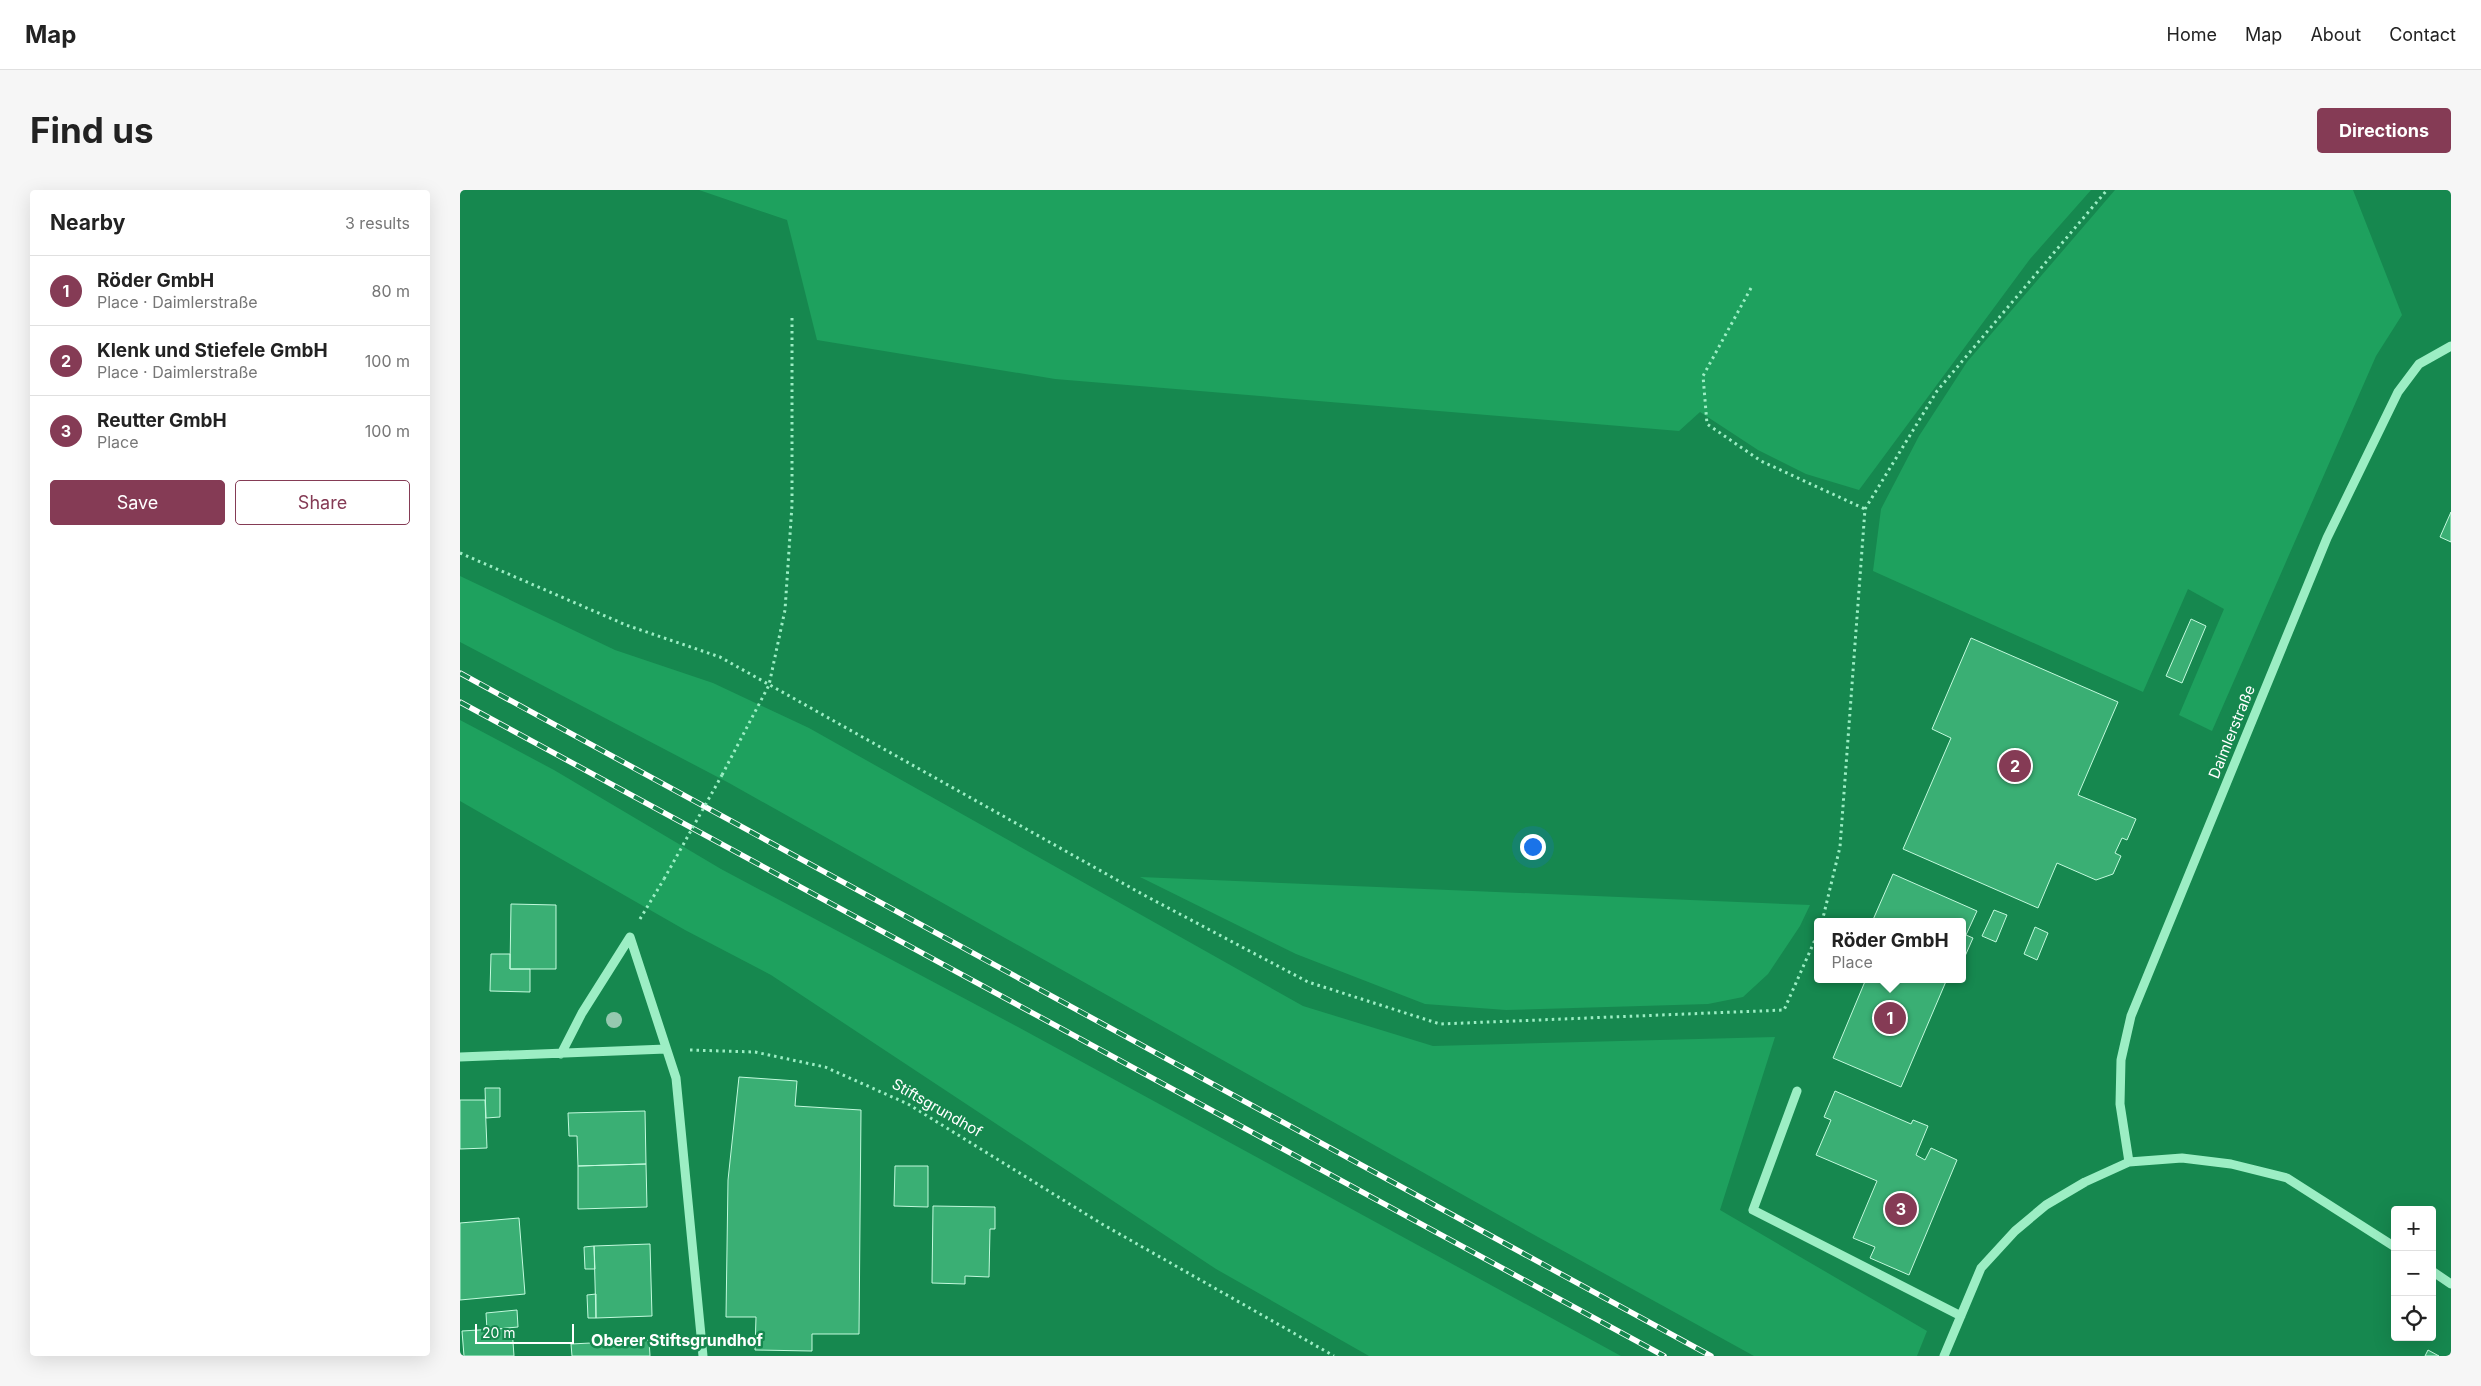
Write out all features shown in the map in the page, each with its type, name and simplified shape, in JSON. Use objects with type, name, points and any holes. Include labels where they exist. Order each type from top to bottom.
[{"type":"street","name":"Daimlerstraße","points":[[2129,1162],[2120,1104],[2121,1060],[2131,1016],[2327,538],[2398,392],[2419,364],[2451,346]]},
{"type":"street","points":[[630,937],[676,1078],[703,1356]]},
{"type":"street","points":[[561,1054],[582,1013],[630,937]]},
{"type":"street","points":[[460,1057],[666,1048]]},
{"type":"street","points":[[1797,1091],[1753,1210],[1960,1316]]},
{"type":"street","points":[[1944,1356],[1981,1268],[2015,1231],[2046,1205],[2086,1182],[2129,1162],[2182,1158],[2231,1164],[2287,1178],[2391,1244]]},
{"type":"street","points":[[2436,1275],[2451,1284]]},
{"type":"path","points":[[1823,918],[1840,847],[1865,509],[1937,391],[2107,190]]},
{"type":"path","points":[[1752,288],[1702,376],[1707,424],[1761,462],[1865,509]]},
{"type":"path","points":[[630,937],[722,775],[769,685],[785,610],[792,505],[792,317]]},
{"type":"path","points":[[460,553],[626,625],[720,657],[1142,894],[1308,982],[1440,1024],[1784,1010],[1814,941]]},
{"type":"path","name":"Stiftsgrundhof","points":[[666,1048],[755,1052],[825,1068],[908,1104],[1118,1233],[1334,1356]]},
{"type":"green space","points":[[699,190],[2091,190],[2030,259],[1859,490],[1806,474],[1758,450],[1700,412],[1679,431],[1055,379],[817,340],[787,220]]},
{"type":"green space","points":[[2115,190],[2353,190],[2402,315],[2376,356],[2212,731],[2179,715],[2224,609],[2188,589],[2143,692],[1873,571],[1881,509],[1919,436],[1967,362]]},
{"type":"green space","points":[[460,576],[615,650],[713,683],[809,728],[1303,1006],[1433,1046],[1775,1037],[1720,1210],[1927,1331],[1917,1356],[1754,1356],[1538,1237],[729,783],[460,642]]},
{"type":"green space","points":[[460,720],[554,770],[721,869],[1018,1027],[1621,1356],[1369,1356],[1216,1269],[771,975],[685,930],[460,801]]},
{"type":"green space","points":[[1140,877],[1810,905],[1800,926],[1768,974],[1743,997],[1708,1004],[1506,1010],[1425,1004],[1296,954]]},
{"type":"building","points":[[2451,512],[2451,542],[2440,537]]},
{"type":"building","points":[[2191,619],[2206,626],[2182,683],[2166,676]]},
{"type":"building","points":[[1971,638],[2118,702],[2078,795],[2136,819],[2127,840],[2122,838],[2115,853],[2121,856],[2113,874],[2096,880],[2057,863],[2038,908],[1903,849],[1951,738],[1932,729]]},
{"type":"building","points":[[1893,874],[1977,911],[1966,935],[1966,918],[1874,918]]},
{"type":"building","points":[[511,904],[556,905],[556,969],[510,969]]},
{"type":"building","points":[[1994,910],[2007,915],[1996,942],[1982,936]]},
{"type":"building","points":[[2035,927],[2048,933],[2037,960],[2024,954]]},
{"type":"building","points":[[1966,935],[1973,938],[1966,954]]},
{"type":"building","points":[[491,954],[510,954],[510,969],[530,969],[530,992],[490,991]]},
{"type":"building","points":[[1864,983],[1945,983],[1901,1087],[1833,1058]]},
{"type":"building","points":[[739,1077],[797,1081],[795,1106],[861,1110],[859,1334],[812,1334],[812,1351],[755,1350],[756,1317],[726,1317],[728,1180]]},
{"type":"building","points":[[485,1088],[500,1088],[500,1117],[486,1118]]},
{"type":"building","points":[[1835,1091],[1911,1124],[1913,1120],[1928,1126],[1916,1155],[1925,1160],[1931,1148],[1957,1160],[1909,1275],[1870,1258],[1875,1247],[1853,1238],[1877,1181],[1816,1155],[1831,1120],[1824,1117]]},
{"type":"building","points":[[460,1100],[485,1100],[487,1148],[460,1149]]},
{"type":"building","points":[[645,1111],[646,1164],[578,1166],[577,1136],[569,1136],[568,1113]]},
{"type":"building","points":[[646,1164],[647,1207],[578,1209],[578,1166]]},
{"type":"building","points":[[895,1166],[928,1166],[928,1207],[894,1206]]},
{"type":"building","points":[[933,1206],[995,1207],[995,1229],[990,1229],[989,1277],[965,1276],[965,1284],[932,1283]]},
{"type":"building","points":[[519,1218],[525,1294],[460,1300],[460,1223]]},
{"type":"building","points":[[650,1244],[652,1316],[596,1318],[594,1246]]},
{"type":"building","points":[[594,1246],[595,1269],[585,1269],[584,1247]]},
{"type":"building","points":[[596,1294],[596,1318],[588,1318],[587,1295]]},
{"type":"building","points":[[517,1310],[518,1327],[487,1330],[486,1313]]},
{"type":"building","points":[[512,1328],[514,1356],[464,1356],[462,1331]]},
{"type":"building","points":[[649,1340],[650,1356],[572,1356],[571,1344]]},
{"type":"building","points":[[2428,1350],[2439,1356],[2425,1356]]},
{"type":"railway","points":[[460,673],[1711,1356]]},
{"type":"railway","points":[[460,702],[1664,1356]]},
{"type":"place","name":"Klenk und Stiefele GmbH","points":[[2015,766]]},
{"type":"place","name":"Röder GmbH","points":[[1890,1018]]},
{"type":"place","name":"Reutter GmbH","points":[[1901,1209]]},
{"type":"district","name":"Oberer Stiftsgrundhof","points":[[677,1340]]}]
